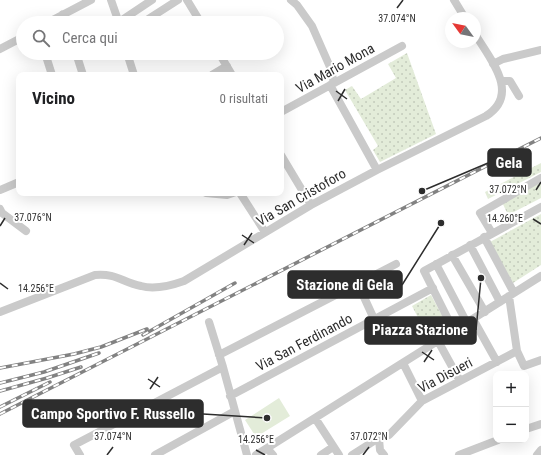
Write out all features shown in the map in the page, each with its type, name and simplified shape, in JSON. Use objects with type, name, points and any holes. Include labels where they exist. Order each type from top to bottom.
[{"type":"street","points":[[59,16],[91,0]]},
{"type":"street","points":[[111,0],[117,16]]},
{"type":"street","points":[[128,16],[152,0]]},
{"type":"street","points":[[153,16],[178,0]]},
{"type":"street","points":[[187,0],[197,16]]},
{"type":"street","points":[[291,0],[297,5],[312,26],[330,67],[332,84],[377,170]]},
{"type":"street","points":[[454,0],[461,12]]},
{"type":"street","points":[[0,49],[16,40]]},
{"type":"street","points":[[481,44],[502,81],[510,82],[519,96]]},
{"type":"street","name":"Via Mario Mona","points":[[284,110],[402,46]]},
{"type":"street","points":[[493,64],[503,59],[541,50]]},
{"type":"street","points":[[47,60],[51,72]]},
{"type":"street","points":[[78,60],[82,72]]},
{"type":"street","points":[[130,60],[133,72]]},
{"type":"street","points":[[223,60],[230,72]]},
{"type":"street","points":[[217,72],[227,66]]},
{"type":"street","name":"Via San Cristoforo","points":[[0,312],[95,275],[112,275],[135,285],[160,288],[184,281],[311,205],[490,113],[502,96],[502,81]]},
{"type":"street","points":[[284,166],[311,205]]},
{"type":"street","points":[[541,178],[480,213],[512,294],[517,351],[524,366],[541,360]]},
{"type":"street","points":[[0,190],[16,183]]},
{"type":"street","points":[[242,196],[265,232]]},
{"type":"street","points":[[454,331],[424,271],[541,207]]},
{"type":"street","points":[[0,209],[2,213],[26,231]]},
{"type":"street","points":[[470,245],[500,302]]},
{"type":"street","points":[[452,255],[485,312]]},
{"type":"street","points":[[219,355],[396,264]]},
{"type":"street","points":[[436,264],[470,321],[497,362]]},
{"type":"street","points":[[256,455],[270,452],[315,418],[541,276]]},
{"type":"street","points":[[358,284],[374,319]]},
{"type":"street","name":"Via San Ferdinando","points":[[230,396],[433,288]]},
{"type":"street","points":[[209,322],[247,455]]},
{"type":"street","points":[[438,341],[460,381]]},
{"type":"street","name":"Via Disueri","points":[[355,454],[379,438],[389,434],[422,401],[517,351]]},
{"type":"street","points":[[403,363],[422,401]]},
{"type":"street","points":[[80,455],[74,445],[223,367]]},
{"type":"street","points":[[155,455],[234,411]]},
{"type":"street","points":[[315,418],[339,455]]},
{"type":"street","points":[[529,428],[541,424]]},
{"type":"street","points":[[379,438],[380,450],[384,455]]},
{"type":"street","points":[[459,455],[493,442]]},
{"type":"street","points":[[321,455],[333,447]]},
{"type":"street","points":[[537,455],[541,450]]},
{"type":"green space","points":[[407,53],[436,134],[380,162],[373,150],[378,146],[345,90],[352,86],[361,99],[396,78],[388,64]]},
{"type":"green space","points":[[541,163],[541,172],[488,199],[485,192]]},
{"type":"green space","points":[[541,182],[541,198],[508,215],[502,202]]},
{"type":"green space","points":[[541,214],[541,265],[513,283],[490,242]]},
{"type":"green space","points":[[431,295],[446,323],[427,335],[412,306]]},
{"type":"green space","points":[[279,398],[290,416],[256,437],[245,420]]},
{"type":"railway","points":[[0,414],[541,138]]},
{"type":"railway","points":[[143,335],[235,283]]},
{"type":"railway","points":[[0,368],[74,354],[101,347],[147,329]]},
{"type":"railway","points":[[0,383],[44,372],[99,353]]},
{"type":"railway","points":[[0,391],[81,367]]},
{"type":"railway","points":[[0,407],[50,382]]},
{"type":"place","name":"Gela","points":[[422,191]]},
{"type":"place","name":"Stazione di Gela","points":[[441,223]]},
{"type":"place","name":"Piazza Stazione","points":[[481,278]]},
{"type":"place","name":"Campo Sportivo F. Russello","points":[[267,418]]}]
